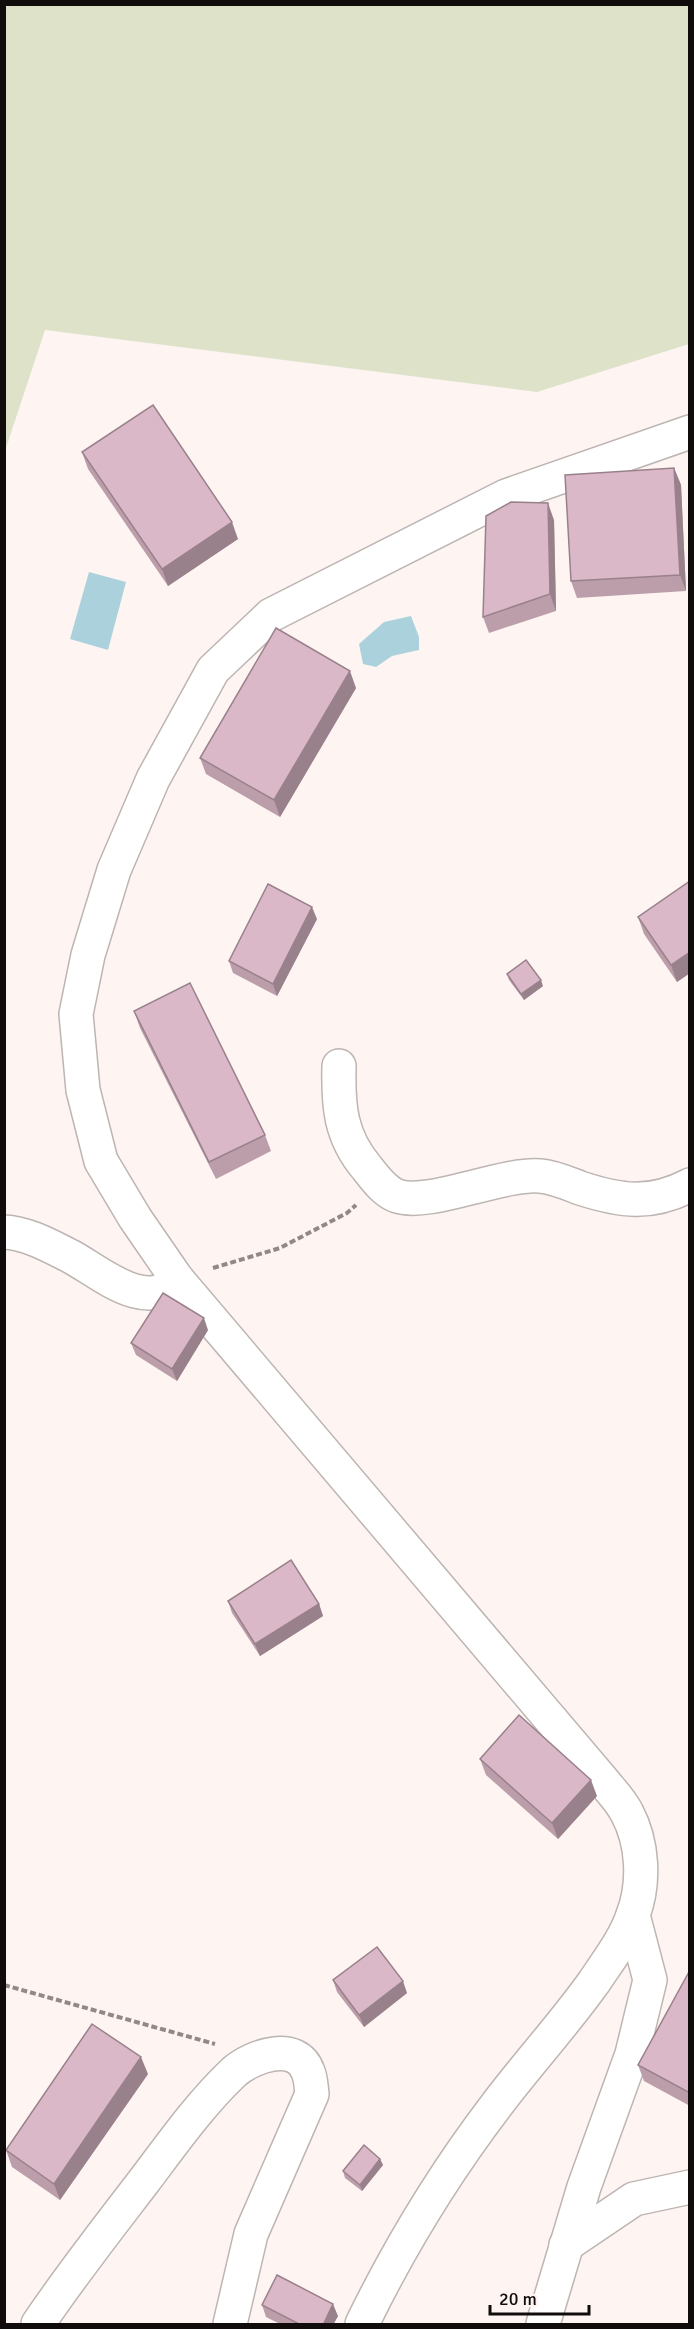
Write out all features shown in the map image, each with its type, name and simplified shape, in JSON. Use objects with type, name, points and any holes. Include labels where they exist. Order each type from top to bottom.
[{"type":"main road","points":[[362,2325],[382,2284],[437,2192],[497,2104],[557,2032],[612,1957],[633,1915],[640,1879],[638,1839],[627,1811],[177,1279],[135,1218],[101,1161],[83,1090],[76,1014],[88,955],[114,870],[153,779],[213,670],[271,615],[506,496],[690,432]]},
{"type":"main road","points":[[339,1066],[338,1108],[345,1130],[360,1160],[381,1184],[396,1196],[417,1199],[473,1186],[539,1176],[614,1199],[650,1198],[672,1194],[690,1185]]},
{"type":"main road","points":[[4,1232],[16,1233],[49,1247],[118,1286],[152,1293],[163,1291],[177,1279]]},
{"type":"main road","points":[[543,2325],[566,2245],[632,2054],[650,1980],[633,1915]]},
{"type":"main road","points":[[38,2325],[60,2291],[186,2126],[235,2071],[261,2056],[278,2053],[295,2056],[308,2070],[312,2094],[251,2234],[230,2325]]},
{"type":"main road","points":[[566,2245],[634,2199],[690,2187]]},
{"type":"path","points":[[177,1279],[280,1248],[347,1213],[381,1184]]},
{"type":"path","points":[[4,1985],[261,2056]]},
{"type":"green space","points":[[5,4],[689,5],[689,344],[537,392],[45,330],[5,451]]},
{"type":"water","points":[[89,572],[126,582],[108,650],[70,639]]},
{"type":"water","points":[[411,616],[419,637],[419,650],[392,656],[376,667],[363,664],[359,644],[384,622]]},
{"type":"building","points":[[153,405],[232,522],[162,569],[82,452]]},
{"type":"building","points":[[674,468],[680,575],[571,581],[565,475]]},
{"type":"building","points":[[511,502],[548,503],[550,594],[483,617],[486,516]]},
{"type":"building","points":[[276,628],[350,671],[274,800],[200,758]]},
{"type":"building","points":[[690,881],[690,952],[671,965],[638,917]]},
{"type":"building","points":[[268,884],[312,907],[273,984],[229,961]]},
{"type":"building","points":[[526,960],[541,980],[521,994],[507,974]]},
{"type":"building","points":[[190,983],[265,1135],[209,1162],[134,1011]]},
{"type":"building","points":[[163,1293],[204,1318],[172,1369],[131,1343]]},
{"type":"building","points":[[291,1560],[319,1604],[255,1644],[228,1601]]},
{"type":"building","points":[[519,1715],[591,1780],[552,1823],[480,1759]]},
{"type":"building","points":[[377,1947],[403,1981],[359,2015],[333,1980]]},
{"type":"building","points":[[690,1970],[690,2093],[638,2065]]},
{"type":"building","points":[[92,2024],[141,2057],[54,2184],[6,2150]]},
{"type":"building","points":[[364,2145],[380,2159],[360,2185],[343,2171]]},
{"type":"building","points":[[277,2275],[333,2304],[323,2325],[301,2325],[262,2305]]}]
